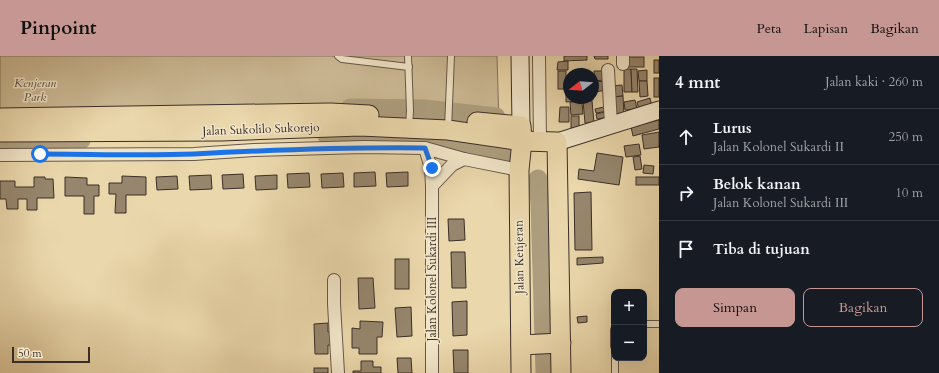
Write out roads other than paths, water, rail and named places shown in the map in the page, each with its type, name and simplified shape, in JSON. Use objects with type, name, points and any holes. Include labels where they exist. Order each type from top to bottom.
[{"type":"main road","name":"Jalan Sukolilo Sukorejo","points":[[0,132],[220,122],[330,112],[448,118],[526,136]]},
{"type":"main road","name":"Jalan Sukolilo Sukorejo","points":[[0,118],[220,122]]},
{"type":"main road","name":"Jalan Kenjeran","points":[[521,373],[522,345],[519,170],[526,136]]},
{"type":"main road","points":[[526,136],[560,343],[561,373]]},
{"type":"main road","points":[[522,345],[560,343]]},
{"type":"street","points":[[509,56],[526,136]]},
{"type":"street","points":[[520,56],[526,136]]},
{"type":"street","points":[[526,136],[539,56]]},
{"type":"street","points":[[608,70],[612,125]]},
{"type":"street","points":[[526,136],[612,125],[659,110]]},
{"type":"street","points":[[0,156],[194,154],[254,150],[364,147],[425,148],[464,159],[519,170]]},
{"type":"street","name":"Jalan Kolonel Sukardi III","points":[[425,148],[432,168],[432,373]]},
{"type":"street","points":[[432,186],[452,166],[464,159]]},
{"type":"street","points":[[334,280],[338,373]]},
{"type":"lane","points":[[338,56],[342,59],[408,67]]},
{"type":"lane","points":[[408,56],[410,116]]},
{"type":"lane","points":[[448,118],[451,56]]},
{"type":"lane","points":[[647,324],[659,324]]},
{"type":"lane","points":[[614,361],[615,373]]},
{"type":"waterway","points":[[350,108],[425,109],[496,117]]},
{"type":"waterway","points":[[327,136],[428,139],[508,158]]},
{"type":"waterway","points":[[0,142],[81,140]]},
{"type":"waterway","points":[[538,179],[545,373]]},
{"type":"park label","name":"Kenjeran Park","points":[[35,90]]}]
